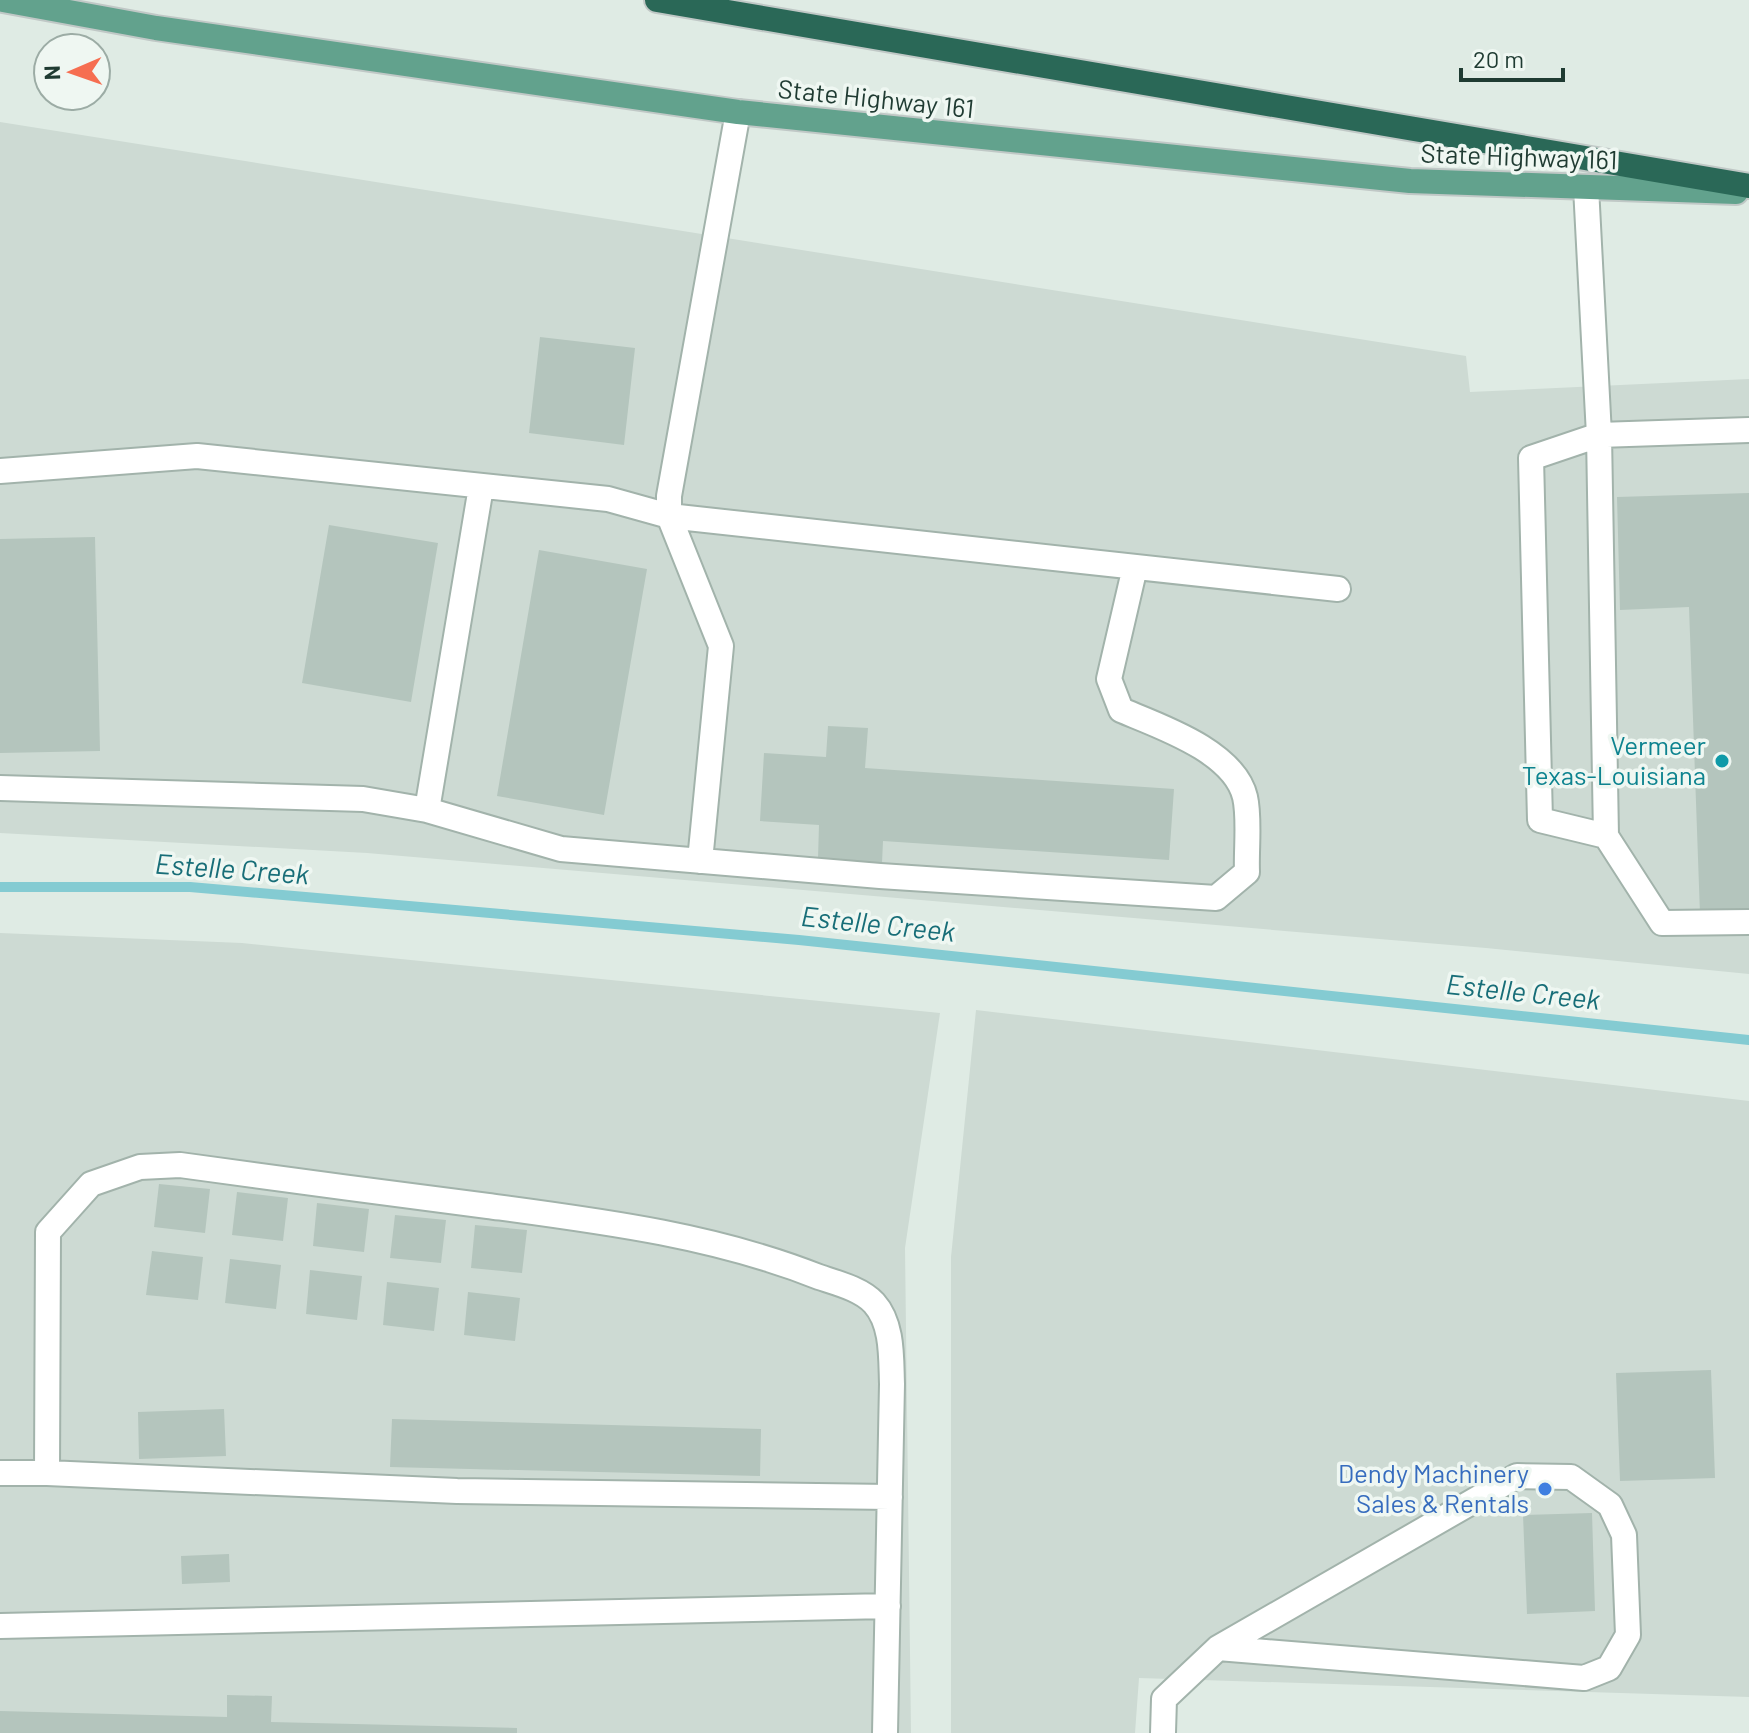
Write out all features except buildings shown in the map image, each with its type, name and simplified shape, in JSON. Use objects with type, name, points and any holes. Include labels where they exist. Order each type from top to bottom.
[{"type":"highway","points":[[657,0],[1749,186]]},
{"type":"main road","name":"State Highway 161","points":[[3,0],[171,31],[738,112],[1410,181],[1749,192]]},
{"type":"lane","points":[[700,861],[721,646],[669,516],[669,496],[738,112]]},
{"type":"lane","points":[[1586,187],[1599,435],[1606,836],[1662,923],[1749,922]]},
{"type":"lane","points":[[1606,836],[1540,820],[1531,458],[1599,435],[1749,430]]},
{"type":"lane","points":[[0,471],[197,456],[608,499],[669,516],[1338,589]]},
{"type":"lane","points":[[427,810],[481,487]]},
{"type":"lane","points":[[0,788],[363,799],[427,810],[561,849],[880,876],[1216,898],[1247,872],[1245,796],[1226,765],[1188,739],[1121,710],[1109,679],[1135,567]]},
{"type":"lane","points":[[47,1473],[48,1232],[91,1184],[140,1167],[180,1165],[577,1218],[684,1236],[770,1257],[854,1290],[873,1302],[884,1320],[890,1339],[892,1384],[885,1733]]},
{"type":"lane","points":[[0,1473],[457,1491],[890,1497]]},
{"type":"lane","points":[[1163,1733],[1164,1699],[1218,1648],[1517,1476],[1571,1477],[1610,1505],[1624,1535],[1628,1635],[1609,1668],[1584,1678],[1218,1648]]},
{"type":"lane","points":[[0,1626],[888,1606]]},
{"type":"shaded area","points":[[0,122],[1466,356],[1470,392],[1749,379],[1749,974],[1486,948],[367,853],[0,833]]},
{"type":"shaded area","points":[[0,933],[242,943],[940,1013],[905,1248],[911,1733],[0,1733]]},
{"type":"shaded area","points":[[976,1010],[1749,1101],[1749,1697],[1139,1678],[1135,1733],[951,1733],[951,1257]]},
{"type":"waterway","name":"Estelle Creek","points":[[0,887],[190,887],[799,940],[1749,1040]]},
{"type":"place","name":"Vermeer Texas-Louisiana","points":[[1722,761]]},
{"type":"place","name":"Dendy Machinery Sales & Rentals","points":[[1545,1489]]}]
